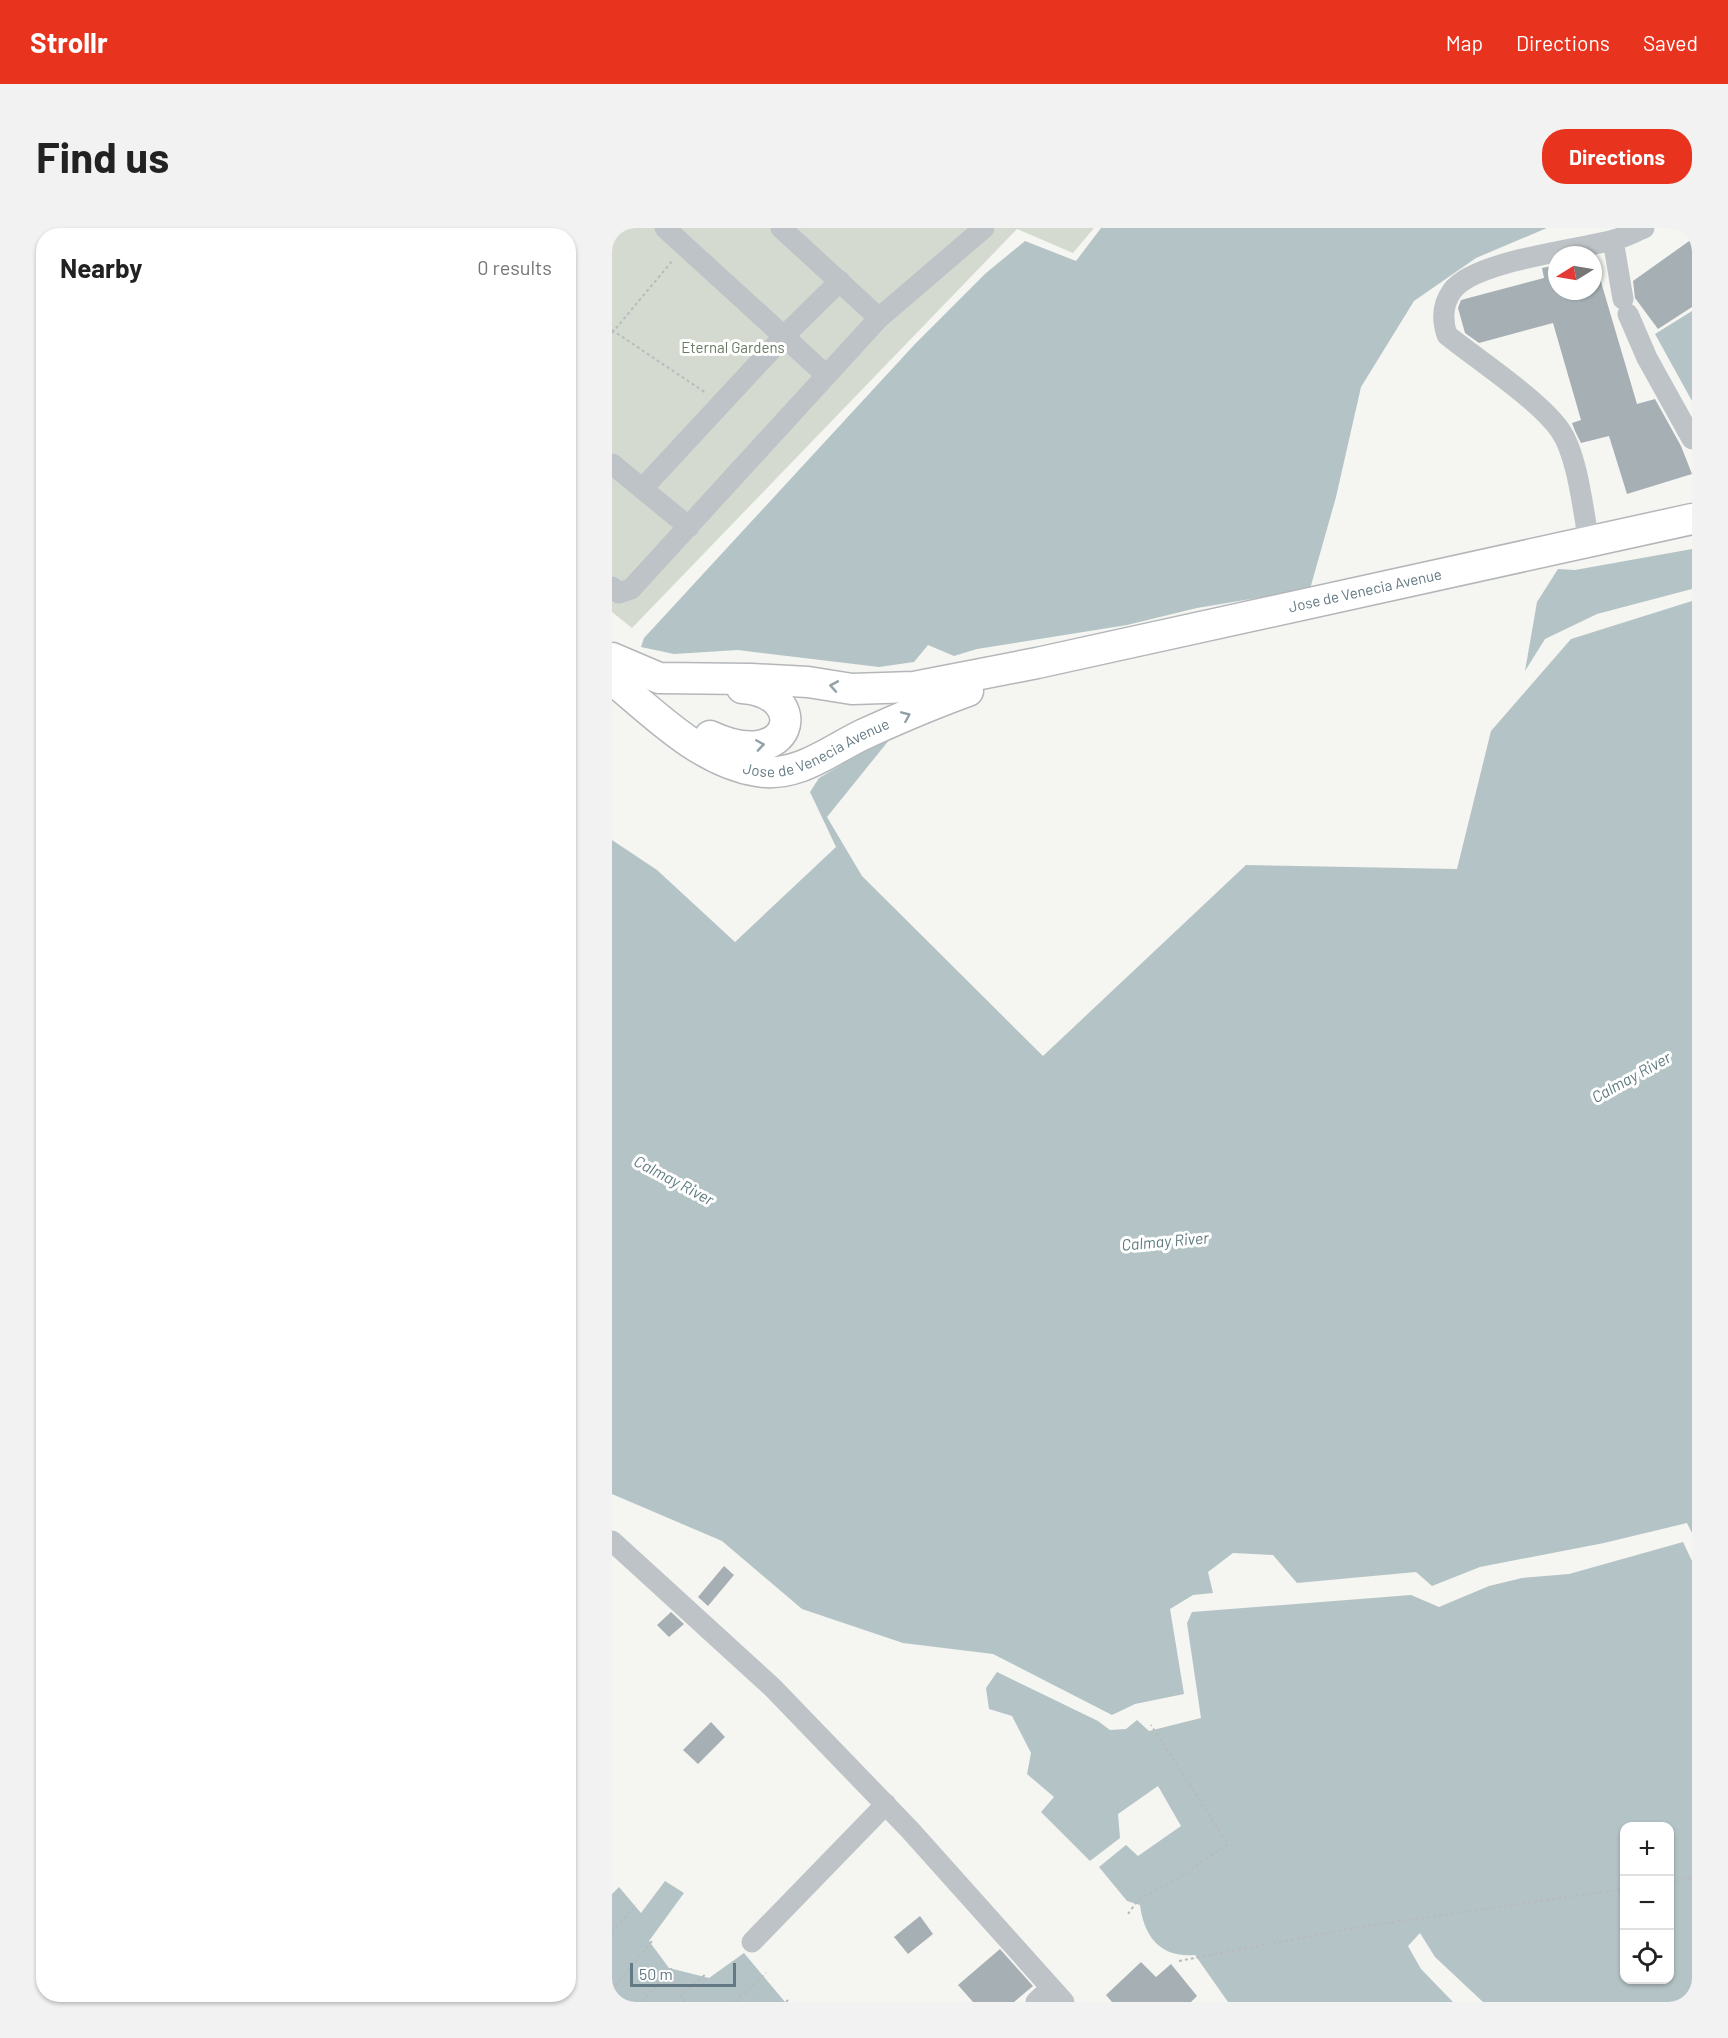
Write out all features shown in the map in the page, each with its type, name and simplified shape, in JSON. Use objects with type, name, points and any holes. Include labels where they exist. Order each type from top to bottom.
[{"type":"highway","name":"Jose de Venecia Avenue","points":[[612,658],[659,678],[751,679],[808,682],[852,690],[889,689],[1037,663],[1692,519]]},
{"type":"highway","name":"Jose de Venecia Avenue","points":[[612,679],[675,731],[732,764],[757,771],[776,771],[806,765],[893,721],[1037,663]]},
{"type":"highway","points":[[647,708],[673,717],[727,744],[764,746],[776,741],[783,732],[785,716],[781,704],[770,695],[746,688],[681,684],[659,678]]},
{"type":"street","points":[[665,228],[826,375]]},
{"type":"street","points":[[781,228],[879,318]]},
{"type":"street","points":[[612,587],[619,592],[631,589],[879,318],[983,228]]},
{"type":"street","points":[[1589,542],[1572,461],[1561,432],[1544,412],[1447,335],[1443,309],[1452,290],[1475,273],[1574,246],[1613,240],[1644,228]]},
{"type":"street","points":[[1613,240],[1626,307],[1639,342],[1692,439]]},
{"type":"street","points":[[642,489],[784,336],[840,280]]},
{"type":"street","points":[[612,464],[689,527]]},
{"type":"street","points":[[612,1540],[772,1687],[886,1804],[1051,1997]]},
{"type":"street","points":[[752,1942],[886,1804]]},
{"type":"path","points":[[685,246],[612,331],[720,404]]},
{"type":"path","points":[[1128,1914],[1138,1900],[1180,1877],[1228,1844],[1151,1725]]},
{"type":"path","points":[[1674,1881],[1692,1878]]},
{"type":"path","points":[[1179,1961],[1359,1927],[1620,1890]]},
{"type":"path","points":[[612,1932],[636,1905]]},
{"type":"path","points":[[612,1990],[652,1941]]},
{"type":"path","points":[[642,2002],[673,1967]]},
{"type":"path","points":[[735,2002],[766,1973]]},
{"type":"path","points":[[685,2002],[681,1995],[706,1974]]},
{"type":"green space","name":"Eternal Gardens","points":[[612,228],[1094,228],[1073,253],[1017,229],[632,628],[612,612]]},
{"type":"water","points":[[1101,228],[1547,228],[1476,258],[1414,301],[1361,387],[1336,497],[1310,589],[1197,608],[1127,625],[977,649],[954,656],[928,645],[914,662],[879,667],[738,650],[674,654],[641,647],[644,638],[915,344],[986,273],[1025,241],[1076,261]]},
{"type":"water","points":[[1692,311],[1692,401],[1655,334]]},
{"type":"water","points":[[1692,549],[1692,589],[1597,614],[1545,639],[1525,671],[1537,602],[1558,569],[1575,570]]},
{"type":"water","name":"Calmay River","points":[[1692,601],[1692,1533],[1687,1523],[1604,1543],[1480,1567],[1432,1586],[1416,1572],[1297,1583],[1273,1555],[1233,1553],[1208,1572],[1213,1593],[1193,1595],[1170,1609],[1184,1694],[1135,1704],[1112,1715],[993,1654],[903,1643],[802,1609],[722,1541],[612,1494],[612,840],[657,870],[735,942],[836,847],[810,792],[819,778],[894,734],[827,817],[862,876],[1043,1056],[1246,865],[1457,869],[1491,731],[1571,639]]},
{"type":"water","points":[[1683,1542],[1692,1561],[1692,2002],[1483,2002],[1435,1957],[1420,1933],[1408,1946],[1421,1969],[1453,2002],[1228,2002],[1195,1955],[1173,1953],[1156,1943],[1146,1927],[1140,1905],[1127,1901],[1099,1867],[1126,1845],[1138,1856],[1181,1826],[1158,1786],[1118,1814],[1120,1838],[1090,1861],[1041,1812],[1054,1797],[1027,1774],[1031,1753],[1012,1716],[989,1709],[986,1688],[997,1672],[1098,1721],[1110,1730],[1126,1729],[1137,1720],[1149,1731],[1201,1718],[1187,1623],[1192,1612],[1411,1595],[1439,1607],[1489,1586],[1522,1578],[1569,1574]]},
{"type":"water","points":[[665,1881],[684,1893],[649,1941],[669,1968],[709,1978],[744,1953],[785,2002],[612,2002],[612,1894],[619,1887],[641,1913]]},
{"type":"building","points":[[1692,239],[1692,307],[1658,329],[1635,298],[1633,281]]},
{"type":"building","points":[[1548,267],[1548,300],[1602,300],[1602,285],[1637,404],[1655,399],[1681,446],[1692,474],[1627,494],[1609,436],[1581,443],[1575,431],[1572,423],[1581,420],[1553,323],[1479,343],[1465,333],[1458,308],[1461,300],[1544,278],[1542,268]]},
{"type":"building","points":[[724,1566],[734,1575],[708,1606],[698,1597]]},
{"type":"building","points":[[671,1612],[684,1624],[669,1637],[657,1625]]},
{"type":"building","points":[[711,1722],[725,1737],[698,1764],[683,1750]]},
{"type":"building","points":[[920,1916],[933,1934],[908,1954],[894,1937]]},
{"type":"building","points":[[1000,1949],[1033,1986],[1014,2002],[973,2002],[958,1985]]},
{"type":"building","points":[[1141,1962],[1156,1977],[1171,1964],[1197,1996],[1191,2002],[1112,2002],[1106,1995]]}]
